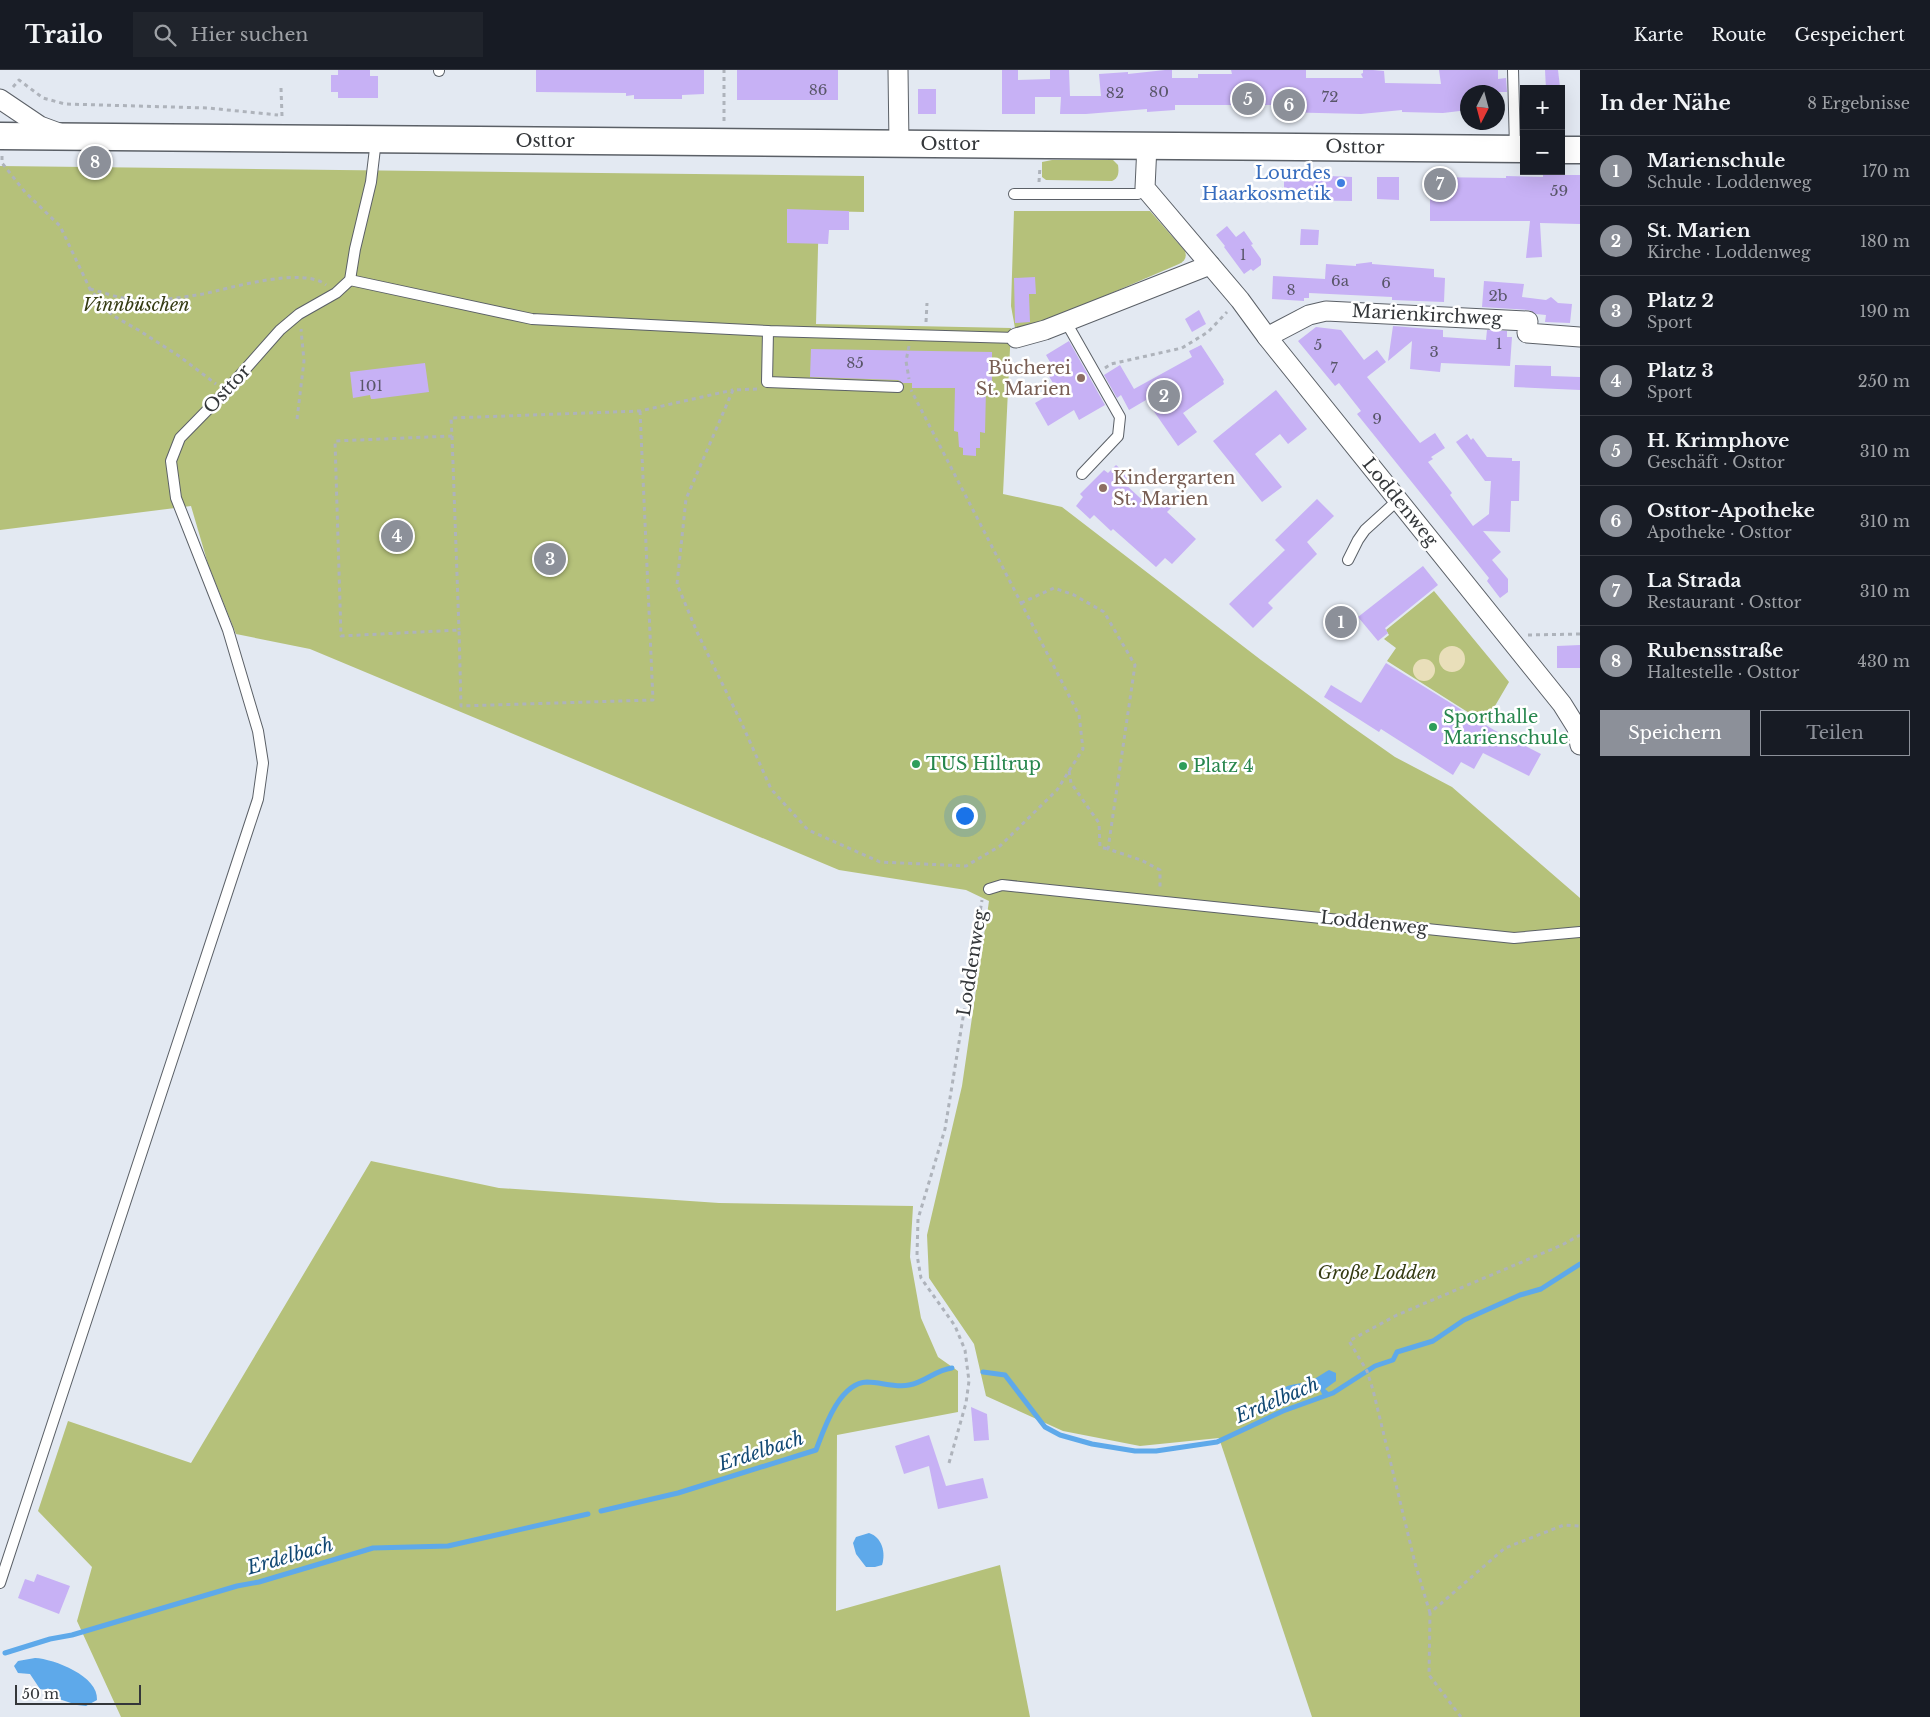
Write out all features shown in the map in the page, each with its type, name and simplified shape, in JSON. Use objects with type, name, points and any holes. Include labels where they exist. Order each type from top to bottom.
[{"type":"main road","name":"Osttor","points":[[0,136],[1519,149]]},
{"type":"main road","points":[[1565,150],[1580,150]]},
{"type":"street","points":[[898,70],[899,144]]},
{"type":"street","points":[[0,99],[40,126],[67,136]]},
{"type":"street","points":[[1145,188],[1147,145]]},
{"type":"street","name":"Loddenweg","points":[[1145,188],[1240,300],[1267,337],[1562,704],[1578,728],[1580,745]]},
{"type":"street","points":[[1016,338],[1045,330],[1210,265]]},
{"type":"street","name":"Marienkirchweg","points":[[1267,337],[1309,315],[1326,311],[1528,320],[1527,333],[1580,337]]},
{"type":"lane","points":[[1513,70],[1519,149]]},
{"type":"lane","points":[[376,140],[371,182],[354,249],[350,280],[532,319],[768,331],[1016,338]]},
{"type":"lane","points":[[1014,194],[1138,194],[1145,188]]},
{"type":"lane","name":"Osttor","points":[[0,1583],[258,799],[263,764],[258,731],[228,630],[176,498],[171,461],[180,438],[226,391],[280,330],[299,314],[336,293],[350,280]]},
{"type":"lane","points":[[1066,322],[1120,417],[1118,436],[1082,474]]},
{"type":"lane","points":[[768,331],[767,382],[900,389]]},
{"type":"lane","points":[[1348,560],[1365,530],[1398,500]]},
{"type":"lane","name":"Loddenweg","points":[[989,888],[1002,885],[1514,938],[1580,932]]},
{"type":"path","points":[[724,70],[724,122]]},
{"type":"path","points":[[281,88],[282,116]]},
{"type":"path","points":[[0,136],[2,163],[25,192],[60,226],[90,289],[112,315],[171,351],[226,391]]},
{"type":"path","points":[[1039,194],[1040,161]]},
{"type":"path","points":[[90,289],[128,299],[145,301],[202,294],[258,281],[309,278],[323,282],[336,293]]},
{"type":"path","points":[[1096,374],[1111,364],[1188,345],[1208,332],[1240,300]]},
{"type":"path","points":[[926,335],[927,303]]},
{"type":"path","points":[[297,419],[304,361],[299,314]]},
{"type":"path","points":[[733,390],[686,499],[676,584],[771,789],[808,830],[880,862],[966,866],[1000,846],[1057,790],[1083,749],[1079,715],[912,392],[906,361],[911,336]]},
{"type":"path","points":[[640,411],[653,700],[461,706],[451,418],[640,411],[733,390],[760,389]]},
{"type":"path","points":[[900,389],[912,392]]},
{"type":"path","points":[[452,436],[335,441],[341,636],[459,630]]},
{"type":"path","points":[[1021,603],[1054,588],[1074,595],[1104,612],[1135,665],[1108,849]]},
{"type":"path","points":[[1507,635],[1580,634]]},
{"type":"path","points":[[1069,771],[1071,783],[1099,823],[1100,847],[1140,860],[1160,870],[1160,901]]},
{"type":"path","name":"Loddenweg","points":[[949,1463],[966,1403],[969,1381],[965,1350],[955,1326],[921,1278],[917,1255],[918,1220],[945,1129],[982,900],[989,888]]},
{"type":"path","points":[[1461,1717],[1430,1675],[1430,1613],[1415,1563],[1374,1390],[1350,1341],[1397,1315],[1562,1245],[1580,1235]]},
{"type":"path","points":[[1430,1613],[1504,1548],[1564,1525],[1580,1526]]},
{"type":"green space","points":[[1052,160],[1113,160],[1118,165],[1118,174],[1112,181],[1046,180],[1042,177],[1042,162]]},
{"type":"green space","points":[[0,166],[864,176],[864,212],[819,211],[816,324],[1011,328],[1003,494],[1062,507],[1261,660],[1348,724],[1395,757],[1452,787],[1580,898],[1580,1717],[1312,1717],[1219,1438],[1140,1446],[1063,1431],[986,1396],[974,1344],[929,1278],[927,1235],[962,1086],[989,901],[966,890],[839,870],[310,649],[236,634],[208,564],[191,506],[0,530]]},
{"type":"green space","points":[[1014,211],[1150,211],[1185,251],[1186,257],[1179,264],[1037,325],[1015,328],[1011,306]]},
{"type":"green space","points":[[1434,591],[1509,682],[1485,723],[1387,661],[1396,648],[1384,639],[1389,635],[1386,630]]},
{"type":"green space","points":[[371,1161],[499,1188],[719,1203],[913,1206],[910,1257],[921,1318],[938,1357],[958,1371],[958,1412],[837,1435],[836,1611],[1000,1565],[1030,1717],[121,1717],[77,1621],[92,1567],[38,1511],[68,1421],[191,1463]]},
{"type":"sand","points":[[1452,646],[1461,650],[1465,659],[1461,668],[1452,672],[1443,668],[1439,659],[1443,650]]},
{"type":"sand","points":[[1420,659],[1428,659],[1435,666],[1435,674],[1428,681],[1420,681],[1413,674],[1413,666]]},
{"type":"water","points":[[1329,1370],[1336,1373],[1336,1381],[1325,1389],[1331,1394],[1323,1396],[1320,1390],[1286,1400],[1279,1398],[1280,1391],[1286,1386],[1310,1381]]},
{"type":"water","points":[[869,1533],[877,1538],[882,1546],[882,1565],[866,1567],[856,1554],[853,1543],[856,1537]]},
{"type":"water","points":[[35,1658],[63,1665],[83,1676],[96,1691],[97,1700],[86,1706],[77,1705],[59,1699],[51,1691],[40,1689],[30,1674],[18,1673],[14,1666],[18,1661]]},
{"type":"building","points":[[338,70],[370,70],[370,76],[378,76],[378,98],[338,98],[338,92],[331,92],[331,75],[338,75]]},
{"type":"building","points":[[536,70],[704,70],[704,94],[682,95],[682,99],[634,99],[634,95],[626,96],[626,93],[536,92]]},
{"type":"building","points":[[737,70],[838,70],[838,100],[737,100]]},
{"type":"building","points":[[1002,70],[1018,70],[1018,80],[1050,79],[1050,70],[1069,70],[1070,96],[1101,96],[1099,74],[1128,72],[1128,74],[1165,70],[1172,70],[1172,78],[1198,78],[1198,74],[1232,74],[1231,70],[1306,70],[1306,78],[1363,78],[1361,74],[1363,70],[1373,70],[1384,71],[1385,83],[1441,84],[1439,70],[1498,70],[1498,79],[1506,78],[1507,92],[1505,92],[1505,85],[1460,85],[1460,111],[1443,113],[1402,112],[1402,110],[1361,114],[1277,112],[1276,105],[1244,105],[1240,112],[1231,105],[1175,105],[1175,110],[1147,112],[1147,109],[1060,114],[1061,97],[1035,97],[1035,114],[1002,114]]},
{"type":"building","points":[[1545,70],[1558,70],[1560,85],[1546,85]]},
{"type":"building","points":[[918,89],[936,89],[936,114],[918,114]]},
{"type":"building","points":[[1543,175],[1580,175],[1580,224],[1540,223],[1542,257],[1526,258],[1530,221],[1430,221],[1430,177],[1543,177]]},
{"type":"building","points":[[1284,177],[1352,177],[1352,201],[1284,200]]},
{"type":"building","points":[[1377,177],[1399,177],[1399,200],[1377,199]]},
{"type":"building","points":[[787,209],[849,211],[849,230],[829,230],[828,244],[787,243]]},
{"type":"building","points":[[1227,226],[1236,237],[1244,231],[1253,244],[1251,245],[1261,259],[1261,265],[1253,271],[1251,269],[1244,274],[1216,235]]},
{"type":"building","points":[[1301,229],[1319,230],[1318,245],[1300,245]]},
{"type":"building","points":[[1372,262],[1372,264],[1434,269],[1434,277],[1445,278],[1444,302],[1392,300],[1392,297],[1309,293],[1309,298],[1304,298],[1304,301],[1272,299],[1273,276],[1325,279],[1326,264],[1356,266],[1356,264]]},
{"type":"building","points":[[1035,277],[1036,294],[1029,294],[1030,322],[1015,323],[1014,278]]},
{"type":"building","points":[[1484,281],[1524,284],[1522,297],[1546,300],[1551,297],[1558,303],[1572,304],[1570,323],[1545,322],[1546,315],[1536,314],[1529,310],[1482,307]]},
{"type":"building","points":[[1199,310],[1206,324],[1192,332],[1185,319]]},
{"type":"building","points":[[1393,326],[1443,330],[1443,337],[1486,340],[1487,330],[1507,331],[1507,337],[1512,337],[1510,366],[1441,363],[1440,372],[1410,369],[1412,341],[1388,361]]},
{"type":"building","points":[[1316,327],[1341,330],[1364,360],[1377,350],[1386,362],[1367,377],[1420,443],[1435,433],[1445,448],[1431,457],[1433,459],[1428,462],[1452,493],[1450,495],[1473,526],[1489,514],[1491,481],[1485,481],[1456,442],[1467,434],[1471,440],[1473,438],[1487,457],[1512,458],[1512,461],[1520,461],[1519,501],[1511,501],[1510,532],[1483,531],[1501,552],[1492,560],[1508,579],[1508,592],[1500,598],[1487,581],[1489,578],[1357,414],[1361,411],[1339,383],[1335,386],[1298,341]]},
{"type":"building","points":[[1069,341],[1105,405],[1079,420],[1074,410],[1048,426],[1035,403],[1057,390],[1043,366],[1050,362],[1046,355]]},
{"type":"building","points":[[1201,345],[1224,380],[1224,384],[1183,413],[1197,432],[1178,446],[1146,400],[1129,410],[1121,395],[1117,398],[1104,375],[1120,365],[1134,389],[1192,357],[1189,351]]},
{"type":"building","points":[[811,349],[992,352],[992,389],[986,389],[985,433],[980,432],[980,448],[976,448],[976,456],[963,455],[963,448],[959,447],[958,432],[954,431],[955,388],[912,388],[912,383],[903,383],[898,380],[810,377]]},
{"type":"building","points":[[425,363],[429,392],[374,399],[371,399],[370,395],[353,398],[350,372]]},
{"type":"building","points":[[1515,365],[1551,366],[1551,376],[1580,377],[1580,390],[1514,387]]},
{"type":"building","points":[[1276,390],[1307,429],[1288,444],[1280,434],[1255,454],[1282,487],[1262,502],[1213,441]]},
{"type":"building","points":[[1116,465],[1131,478],[1125,484],[1152,509],[1164,497],[1173,506],[1167,512],[1196,539],[1172,564],[1165,558],[1156,567],[1113,529],[1111,531],[1094,515],[1090,519],[1076,506],[1083,497],[1080,494],[1104,470],[1108,473]]},
{"type":"building","points":[[1317,499],[1334,516],[1307,542],[1317,554],[1268,603],[1273,608],[1253,628],[1229,604],[1285,550],[1275,540]]},
{"type":"building","points":[[1423,566],[1438,585],[1385,628],[1388,633],[1378,641],[1358,617]]},
{"type":"building","points":[[1580,645],[1580,668],[1557,668],[1557,646]]},
{"type":"building","points":[[1386,663],[1494,730],[1541,754],[1529,776],[1483,753],[1474,769],[1461,762],[1453,775],[1381,729],[1379,732],[1324,697],[1331,685],[1361,703]]},
{"type":"building","points":[[971,1407],[987,1414],[989,1440],[974,1441]]},
{"type":"building","points":[[929,1435],[946,1486],[983,1478],[988,1498],[938,1509],[929,1466],[904,1474],[895,1446]]},
{"type":"building","points":[[37,1574],[70,1586],[59,1614],[18,1598],[25,1579],[34,1582]]},
{"type":"waterway","name":"Erdelbach","points":[[983,1372],[1005,1375],[1045,1427],[1060,1435],[1092,1444],[1135,1451],[1156,1451],[1217,1442],[1283,1411],[1333,1393],[1375,1366],[1393,1360],[1397,1352],[1433,1341],[1464,1320],[1520,1295],[1541,1289],[1580,1264]]},
{"type":"waterway","name":"Erdelbach","points":[[601,1511],[678,1493],[816,1450],[834,1409],[848,1390],[857,1384],[872,1382],[898,1386],[909,1385],[952,1368]]},
{"type":"waterway","name":"Erdelbach","points":[[5,1653],[373,1548],[448,1546],[588,1514]]},
{"type":"place","name":"H. Krimphove","points":[[1248,99]]},
{"type":"place","name":"Osttor-Apotheke","points":[[1289,105]]},
{"type":"place","name":"Rubensstraße","points":[[95,162]]},
{"type":"place","name":"Lourdes Haarkosmetik","points":[[1341,183]]},
{"type":"place","name":"La Strada","points":[[1440,184]]},
{"type":"place","name":"Bücherei St. Marien","points":[[1081,378]]},
{"type":"place","name":"St. Marien","points":[[1164,396]]},
{"type":"place","name":"Kindergarten St. Marien","points":[[1103,488]]},
{"type":"place","name":"Platz 3","points":[[397,536]]},
{"type":"place","name":"Platz 2","points":[[550,559]]},
{"type":"place","name":"Marienschule","points":[[1341,622]]},
{"type":"place","name":"Sporthalle Marienschule","points":[[1433,727]]},
{"type":"place","name":"TUS Hiltrup","points":[[916,764]]},
{"type":"place","name":"Platz 4","points":[[1183,766]]},
{"type":"park label","name":"Vinnbüschen","points":[[136,305]]},
{"type":"park label","name":"Große Lodden","points":[[1377,1273]]}]
